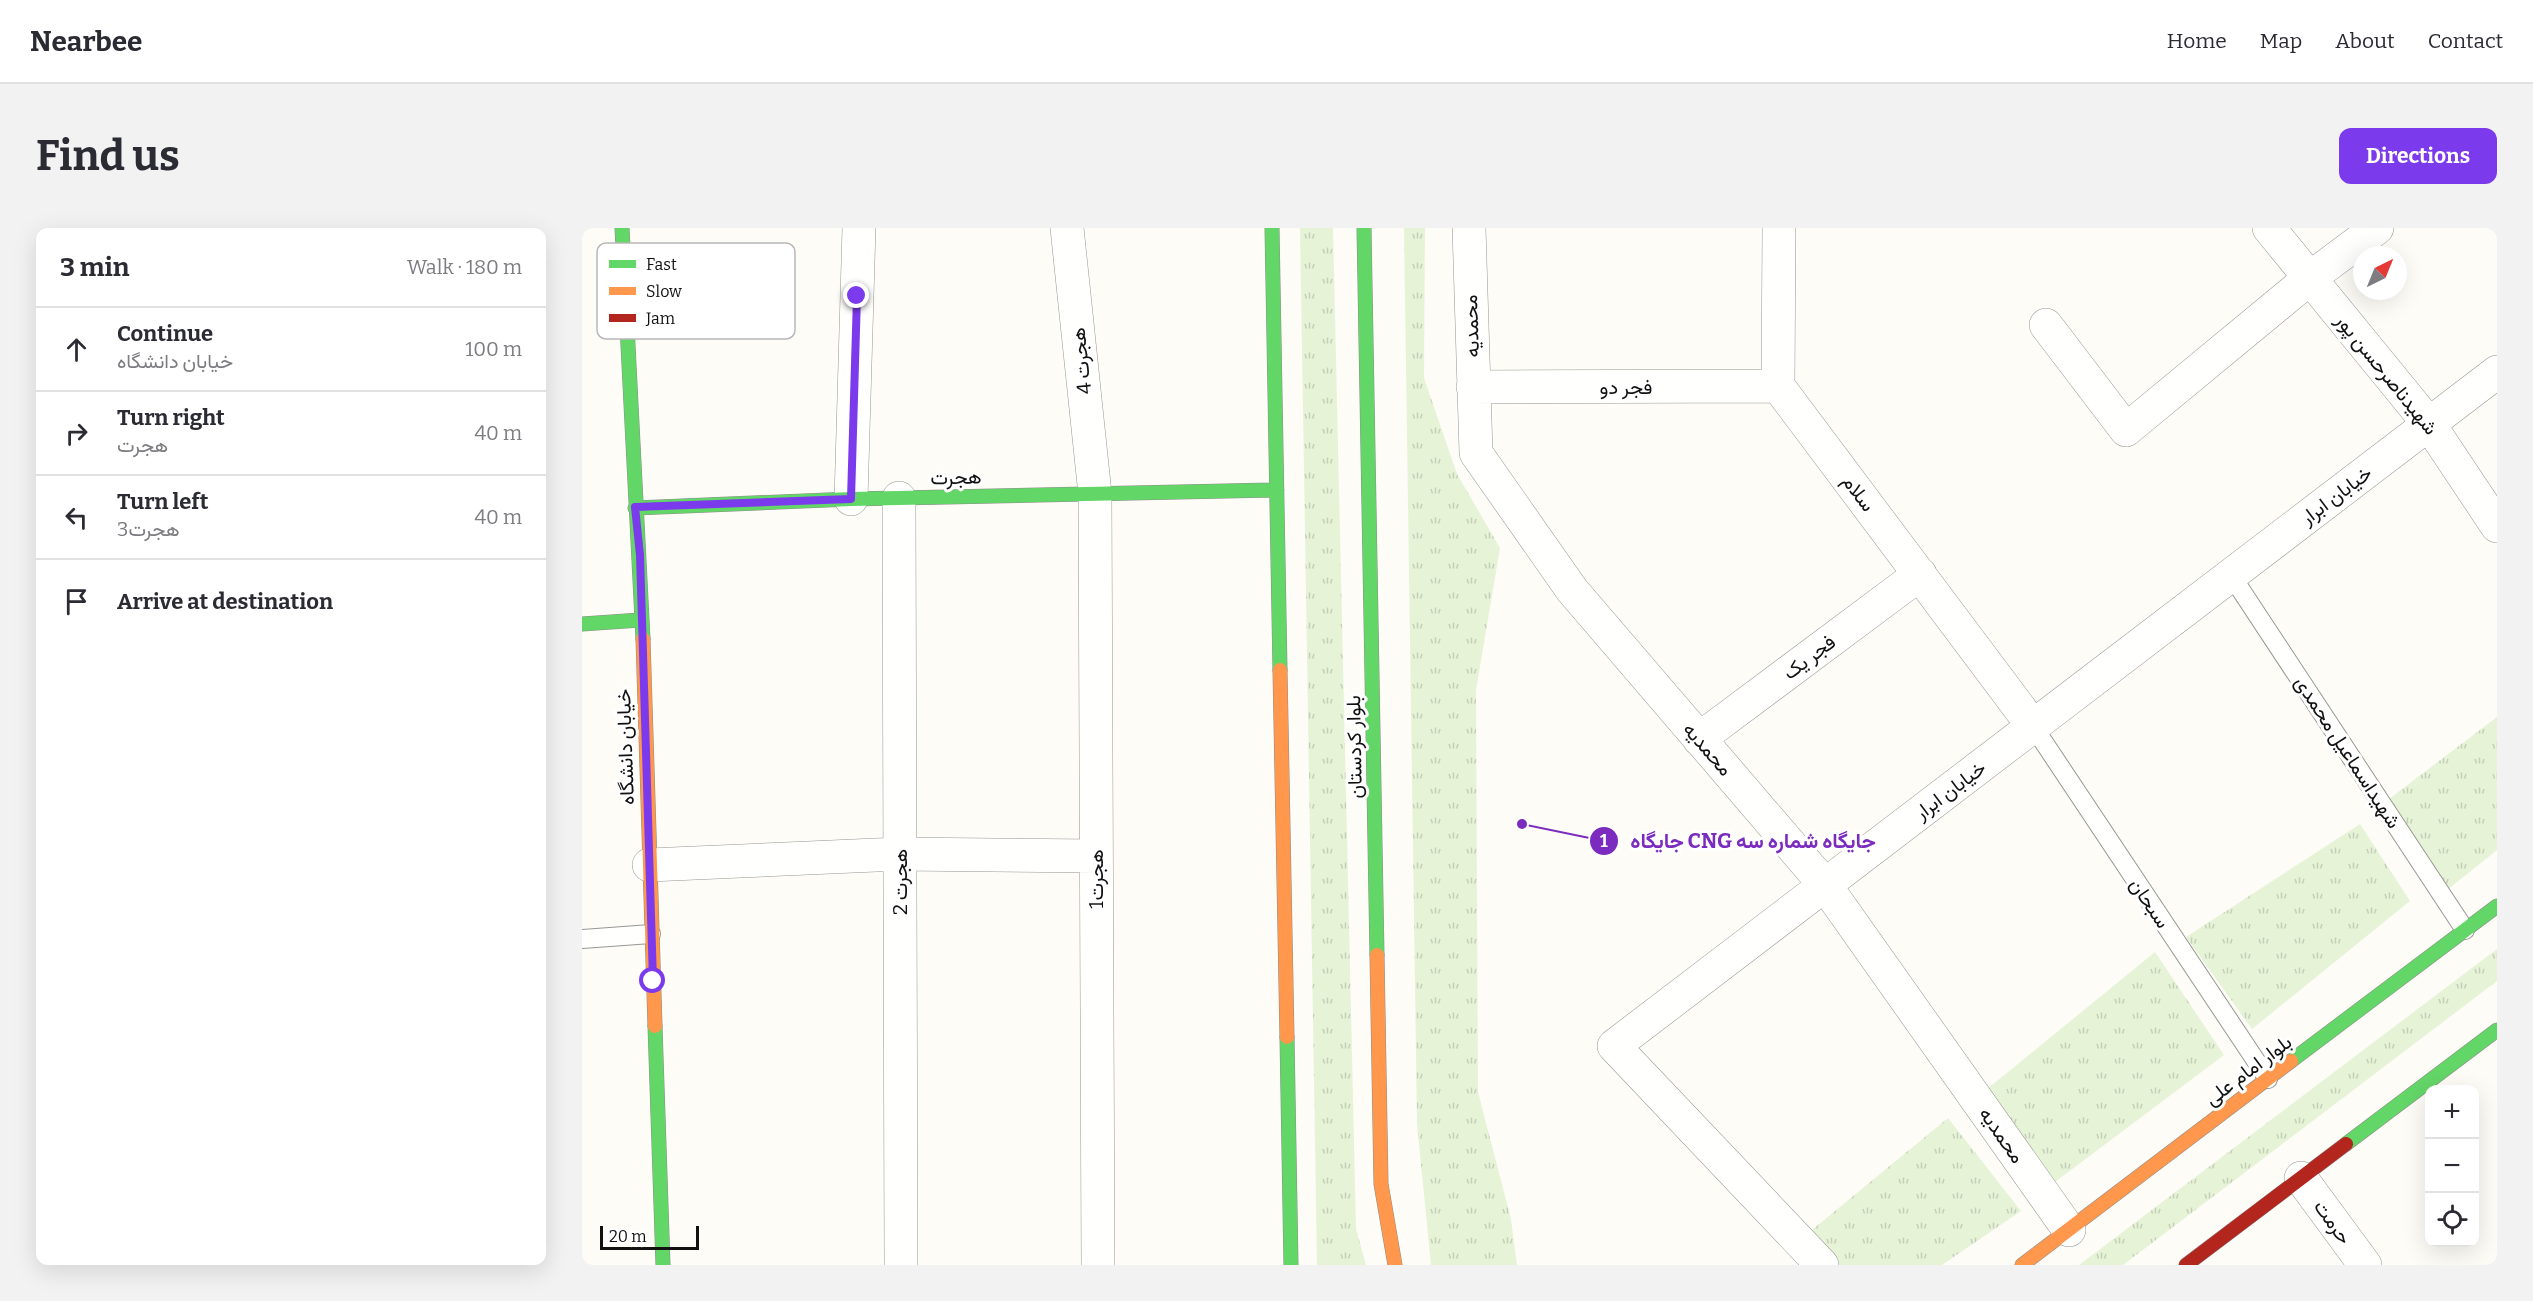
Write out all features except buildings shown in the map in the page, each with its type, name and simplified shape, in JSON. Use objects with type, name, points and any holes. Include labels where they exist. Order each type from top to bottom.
[{"type":"main road","name":"خیابان دانشگاه","points":[[622,228],[623,243]]},
{"type":"main road","points":[[1272,228],[1291,1265]]},
{"type":"main road","name":"بلوار کردستان","points":[[1364,228],[1381,1184],[1395,1265]]},
{"type":"main road","name":"خیابان دانشگاه","points":[[627,339],[635,507],[640,555],[640,620],[663,1265]]},
{"type":"main road","name":"هجرت","points":[[635,507],[851,499],[1277,490]]},
{"type":"main road","points":[[582,624],[640,620]]},
{"type":"main road","name":"بلوار امام علی","points":[[2022,1265],[2497,906]]},
{"type":"main road","points":[[2186,1265],[2497,1031]]},
{"type":"street","points":[[851,499],[859,228]]},
{"type":"street","name":"هجرت 4","points":[[1067,228],[1095,494]]},
{"type":"street","name":"محمدیه","points":[[1469,228],[1476,453],[1572,590],[1825,885],[2069,1230]]},
{"type":"street","points":[[1779,228],[1779,386]]},
{"type":"street","name":"شهیدناصرحسن پور","points":[[2269,228],[2429,424],[2497,526]]},
{"type":"street","points":[[2046,325],[2126,430],[2310,278],[2377,228]]},
{"type":"street","name":"خیابان ابرار","points":[[1822,1265],[1614,1046],[2497,372]]},
{"type":"street","name":"فجر دو","points":[[1473,387],[1779,386]]},
{"type":"street","name":"سلام","points":[[1779,386],[2033,726]]},
{"type":"street","name":"هجرت1","points":[[1095,494],[1098,1265]]},
{"type":"street","name":"هجرت 2","points":[[899,498],[901,1265]]},
{"type":"street","name":"فجر یک","points":[[1699,739],[1920,574]]},
{"type":"street","points":[[649,865],[900,854],[1096,856]]},
{"type":"street","name":"حرمت","points":[[2301,1178],[2365,1265]]},
{"type":"lane","name":"شهیداسماعیل محمدی","points":[[2231,575],[2465,930]]},
{"type":"lane","name":"سبحان","points":[[2033,726],[2268,1079]]},
{"type":"lane","points":[[582,939],[651,934]]},
{"type":"green space","points":[[1300,228],[1333,228],[1356,1229],[1366,1265],[1317,1265]]},
{"type":"green space","points":[[1404,228],[1425,228],[1424,378],[1457,474],[1500,548],[1476,690],[1478,1092],[1511,1219],[1517,1265],[1431,1265],[1417,1124]]},
{"type":"green space","points":[[2497,717],[2497,850],[2446,891],[2389,799]]},
{"type":"green space","points":[[2360,824],[2410,901],[2252,1029],[2186,937]]},
{"type":"green space","points":[[2497,949],[2497,981],[2123,1265],[2079,1265]]},
{"type":"green space","points":[[2155,952],[2224,1055],[2047,1188],[1975,1099]]},
{"type":"green space","points":[[1948,1118],[2021,1211],[1942,1265],[1831,1265],[1801,1239]]},
{"type":"traffic: fast","points":[[622,228],[623,243]]},
{"type":"traffic: fast","points":[[1272,228],[1280,670]]},
{"type":"traffic: fast","points":[[1364,228],[1377,955]]},
{"type":"traffic: fast","points":[[628,339],[643,639]]},
{"type":"traffic: fast","points":[[635,508],[851,499],[1277,490]]},
{"type":"traffic: fast","points":[[582,624],[640,620]]},
{"type":"traffic: fast","points":[[2291,1061],[2497,906]]},
{"type":"traffic: fast","points":[[655,1026],[663,1265]]},
{"type":"traffic: fast","points":[[2346,1144],[2497,1030]]},
{"type":"traffic: fast","points":[[1287,1037],[1291,1265]]},
{"type":"traffic: slow","points":[[643,639],[655,1026]]},
{"type":"traffic: slow","points":[[1280,670],[1287,1037]]},
{"type":"traffic: slow","points":[[1377,955],[1381,1184],[1395,1265]]},
{"type":"traffic: slow","points":[[2022,1265],[2291,1061]]},
{"type":"traffic: jam","points":[[2186,1265],[2346,1144]]},
{"type":"place","name":"جایگاه CNG جایگاه شماره سه","points":[[1522,824]]},
{"type":"route","points":[[653,981],[640,620],[640,555],[635,507],[851,499],[857,296]]}]
